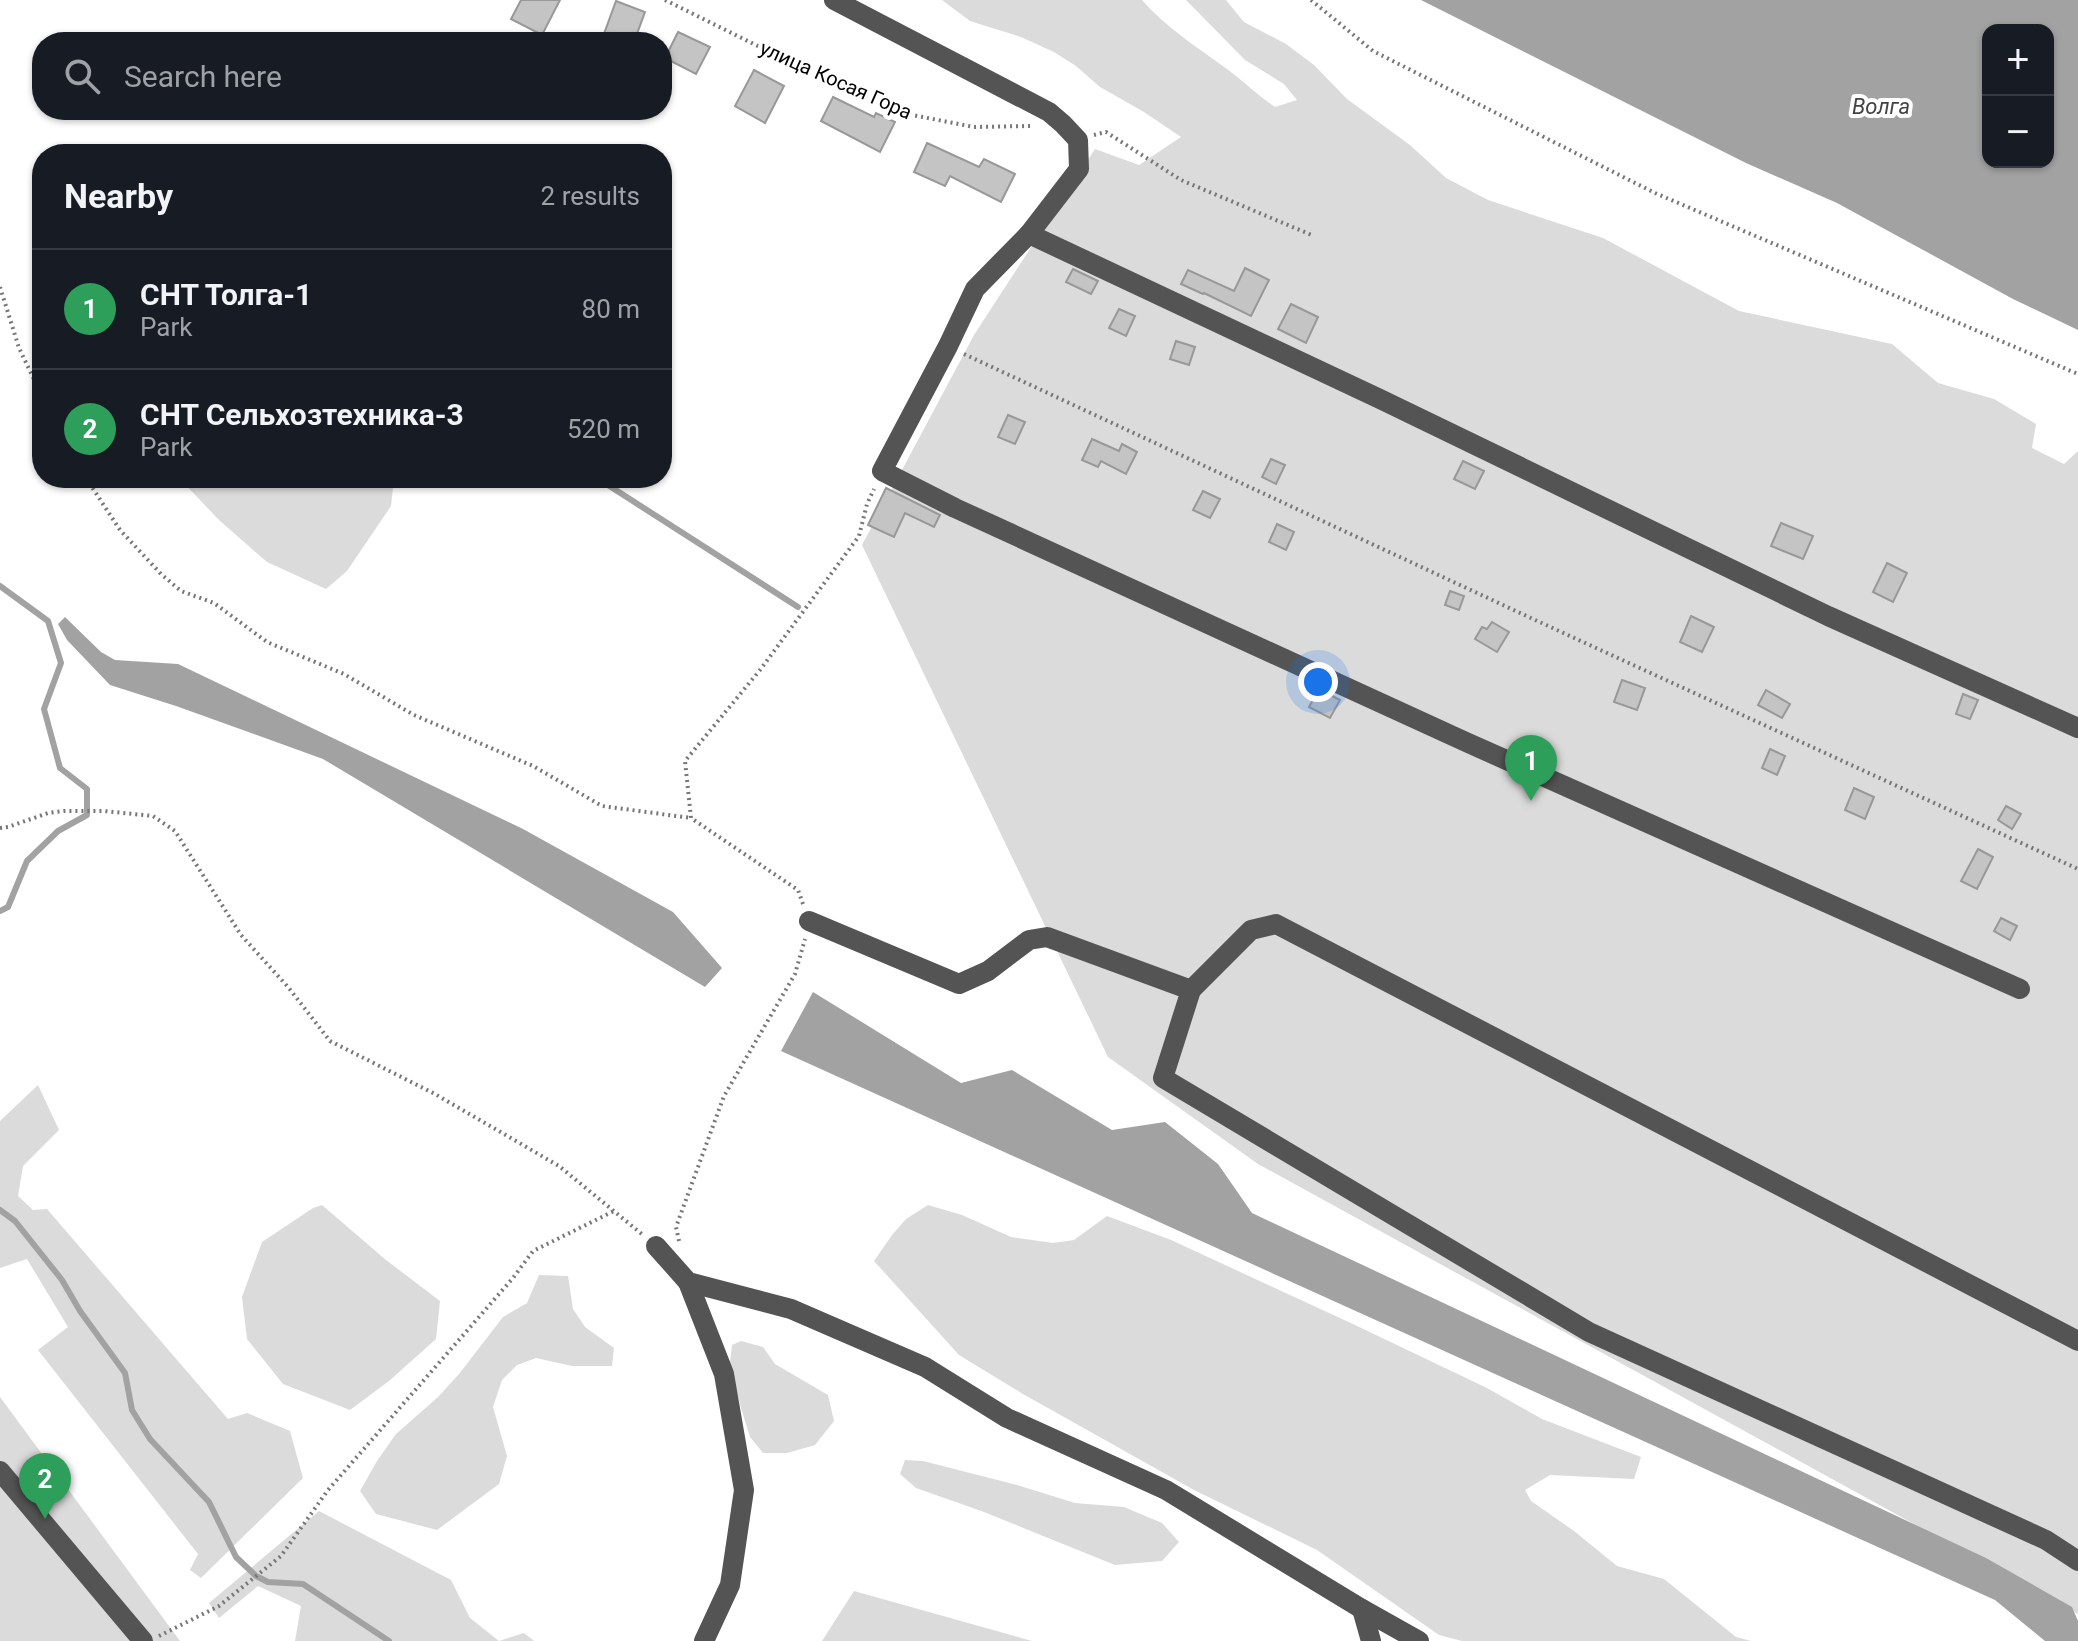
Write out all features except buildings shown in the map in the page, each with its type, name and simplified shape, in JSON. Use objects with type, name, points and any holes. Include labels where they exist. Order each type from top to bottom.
[{"type":"street","points":[[834,0],[1049,112],[1078,140],[1079,169],[1029,234],[975,289],[882,471],[955,508],[1437,729],[2020,989]]},
{"type":"street","points":[[1029,234],[1380,399],[1828,616],[2078,728]]},
{"type":"street","points":[[809,921],[959,984],[988,971],[1029,940],[1047,937],[1191,990]]},
{"type":"street","points":[[2078,1341],[1276,924],[1251,930],[1191,990],[1163,1078],[1589,1332],[2046,1540],[2078,1561]]},
{"type":"street","points":[[656,1246],[688,1282],[724,1374],[744,1490],[730,1585],[704,1641]]},
{"type":"street","points":[[688,1282],[791,1309],[925,1367],[1007,1418],[1166,1490],[1419,1641]]},
{"type":"street","points":[[0,1471],[143,1641]]},
{"type":"street","points":[[1362,1609],[1371,1641]]},
{"type":"path","name":"улица Косая Гора","points":[[665,0],[902,113],[974,127],[1063,124]]},
{"type":"path","points":[[1311,0],[1373,51],[1655,193],[2078,374]]},
{"type":"path","points":[[1078,140],[1106,132],[1181,180],[1314,236]]},
{"type":"path","points":[[0,287],[19,348],[32,375]]},
{"type":"path","points":[[948,346],[2078,869]]},
{"type":"path","points":[[691,818],[685,761],[760,670],[859,536],[867,504],[882,471]]},
{"type":"path","points":[[93,488],[120,530],[161,574],[181,591],[214,603],[267,642],[344,674],[414,715],[533,766],[602,806],[691,818],[798,890],[809,921],[795,974],[724,1096],[676,1227],[688,1282]]},
{"type":"path","points":[[0,828],[64,811],[153,816],[175,831],[241,935],[288,987],[330,1041],[435,1094],[559,1166],[656,1246]]},
{"type":"path","points":[[150,1641],[219,1606],[281,1556],[328,1490],[533,1251],[614,1211]]},
{"type":"shaded area","points":[[942,0],[1142,0],[1170,27],[1275,107],[1297,100],[1284,84],[1245,60],[1186,0],[1226,0],[1244,22],[1286,44],[1314,65],[1347,99],[1410,145],[1446,178],[1488,200],[1603,238],[1739,311],[1892,344],[1938,383],[1994,399],[2036,424],[2032,448],[2064,464],[2078,451],[2078,1614],[1258,1164],[1108,1057],[862,545],[974,335],[1095,149],[1139,165],[1181,137],[1100,87],[1054,52],[1021,37],[970,21]]},
{"type":"shaded area","points":[[189,488],[393,488],[391,506],[347,571],[326,589],[267,562]]},
{"type":"shaded area","points":[[38,1085],[59,1130],[23,1166],[18,1196],[33,1210],[47,1209],[228,1419],[247,1413],[290,1431],[303,1478],[201,1578],[190,1570],[198,1554],[38,1350],[68,1327],[27,1259],[0,1268],[0,1121]]},
{"type":"shaded area","points":[[322,1205],[440,1301],[436,1339],[389,1381],[350,1410],[283,1384],[247,1339],[242,1297],[262,1242]]},
{"type":"shaded area","points":[[928,1205],[962,1215],[1011,1237],[1053,1243],[1074,1240],[1107,1216],[1171,1240],[1355,1325],[1487,1388],[1542,1419],[1641,1457],[1634,1479],[1550,1475],[1525,1490],[1531,1501],[1617,1566],[1664,1579],[1736,1637],[1751,1641],[1462,1641],[1439,1635],[1317,1550],[1194,1490],[959,1355],[874,1261],[906,1219]]},
{"type":"shaded area","points":[[539,1275],[568,1276],[573,1309],[585,1327],[614,1348],[612,1366],[572,1366],[536,1358],[517,1365],[502,1380],[493,1407],[507,1456],[499,1484],[437,1530],[376,1514],[360,1491],[377,1461],[396,1434],[459,1374],[503,1317],[527,1303]]},
{"type":"shaded area","points":[[741,1341],[763,1347],[775,1364],[828,1395],[834,1421],[815,1445],[787,1453],[763,1453],[750,1437],[730,1363],[732,1345]]},
{"type":"shaded area","points":[[0,1397],[180,1641],[0,1641]]},
{"type":"shaded area","points":[[905,1460],[923,1461],[1075,1503],[1124,1507],[1162,1523],[1179,1542],[1162,1561],[1115,1565],[916,1488],[900,1474]]},
{"type":"shaded area","points":[[319,1511],[451,1580],[470,1618],[499,1641],[295,1641],[301,1606],[258,1586],[219,1618],[209,1603]]},
{"type":"shaded area","points":[[854,1591],[1032,1641],[822,1641]]},
{"type":"shaded area","points":[[524,1633],[534,1641],[499,1641]]},
{"type":"water","name":"Волга","points":[[1421,0],[2078,0],[2078,330],[2013,299],[1837,203],[1746,163]]},
{"type":"water","points":[[65,617],[101,652],[115,660],[178,664],[523,829],[673,912],[722,968],[705,987],[323,759],[110,685],[67,640],[58,624]]},
{"type":"water","points":[[813,992],[961,1083],[1012,1070],[1112,1130],[1165,1122],[1218,1164],[1252,1213],[1986,1558],[2072,1607],[2078,1621],[2078,1641],[2045,1641],[1995,1600],[781,1051]]},
{"type":"waterway","points":[[613,488],[798,607]]},
{"type":"waterway","points":[[0,586],[48,621],[61,663],[44,709],[60,768],[87,789],[87,815],[58,831],[27,861],[8,907],[0,911]]},
{"type":"waterway","points":[[0,1210],[15,1221],[62,1280],[80,1311],[125,1373],[132,1410],[150,1439],[209,1502],[236,1557],[256,1576],[268,1582],[303,1584],[389,1641]]},
{"type":"place","name":"СНТ Толга-1","points":[[1531,801]]},
{"type":"place","name":"СНТ Сельхозтехника-3","points":[[45,1519]]}]
